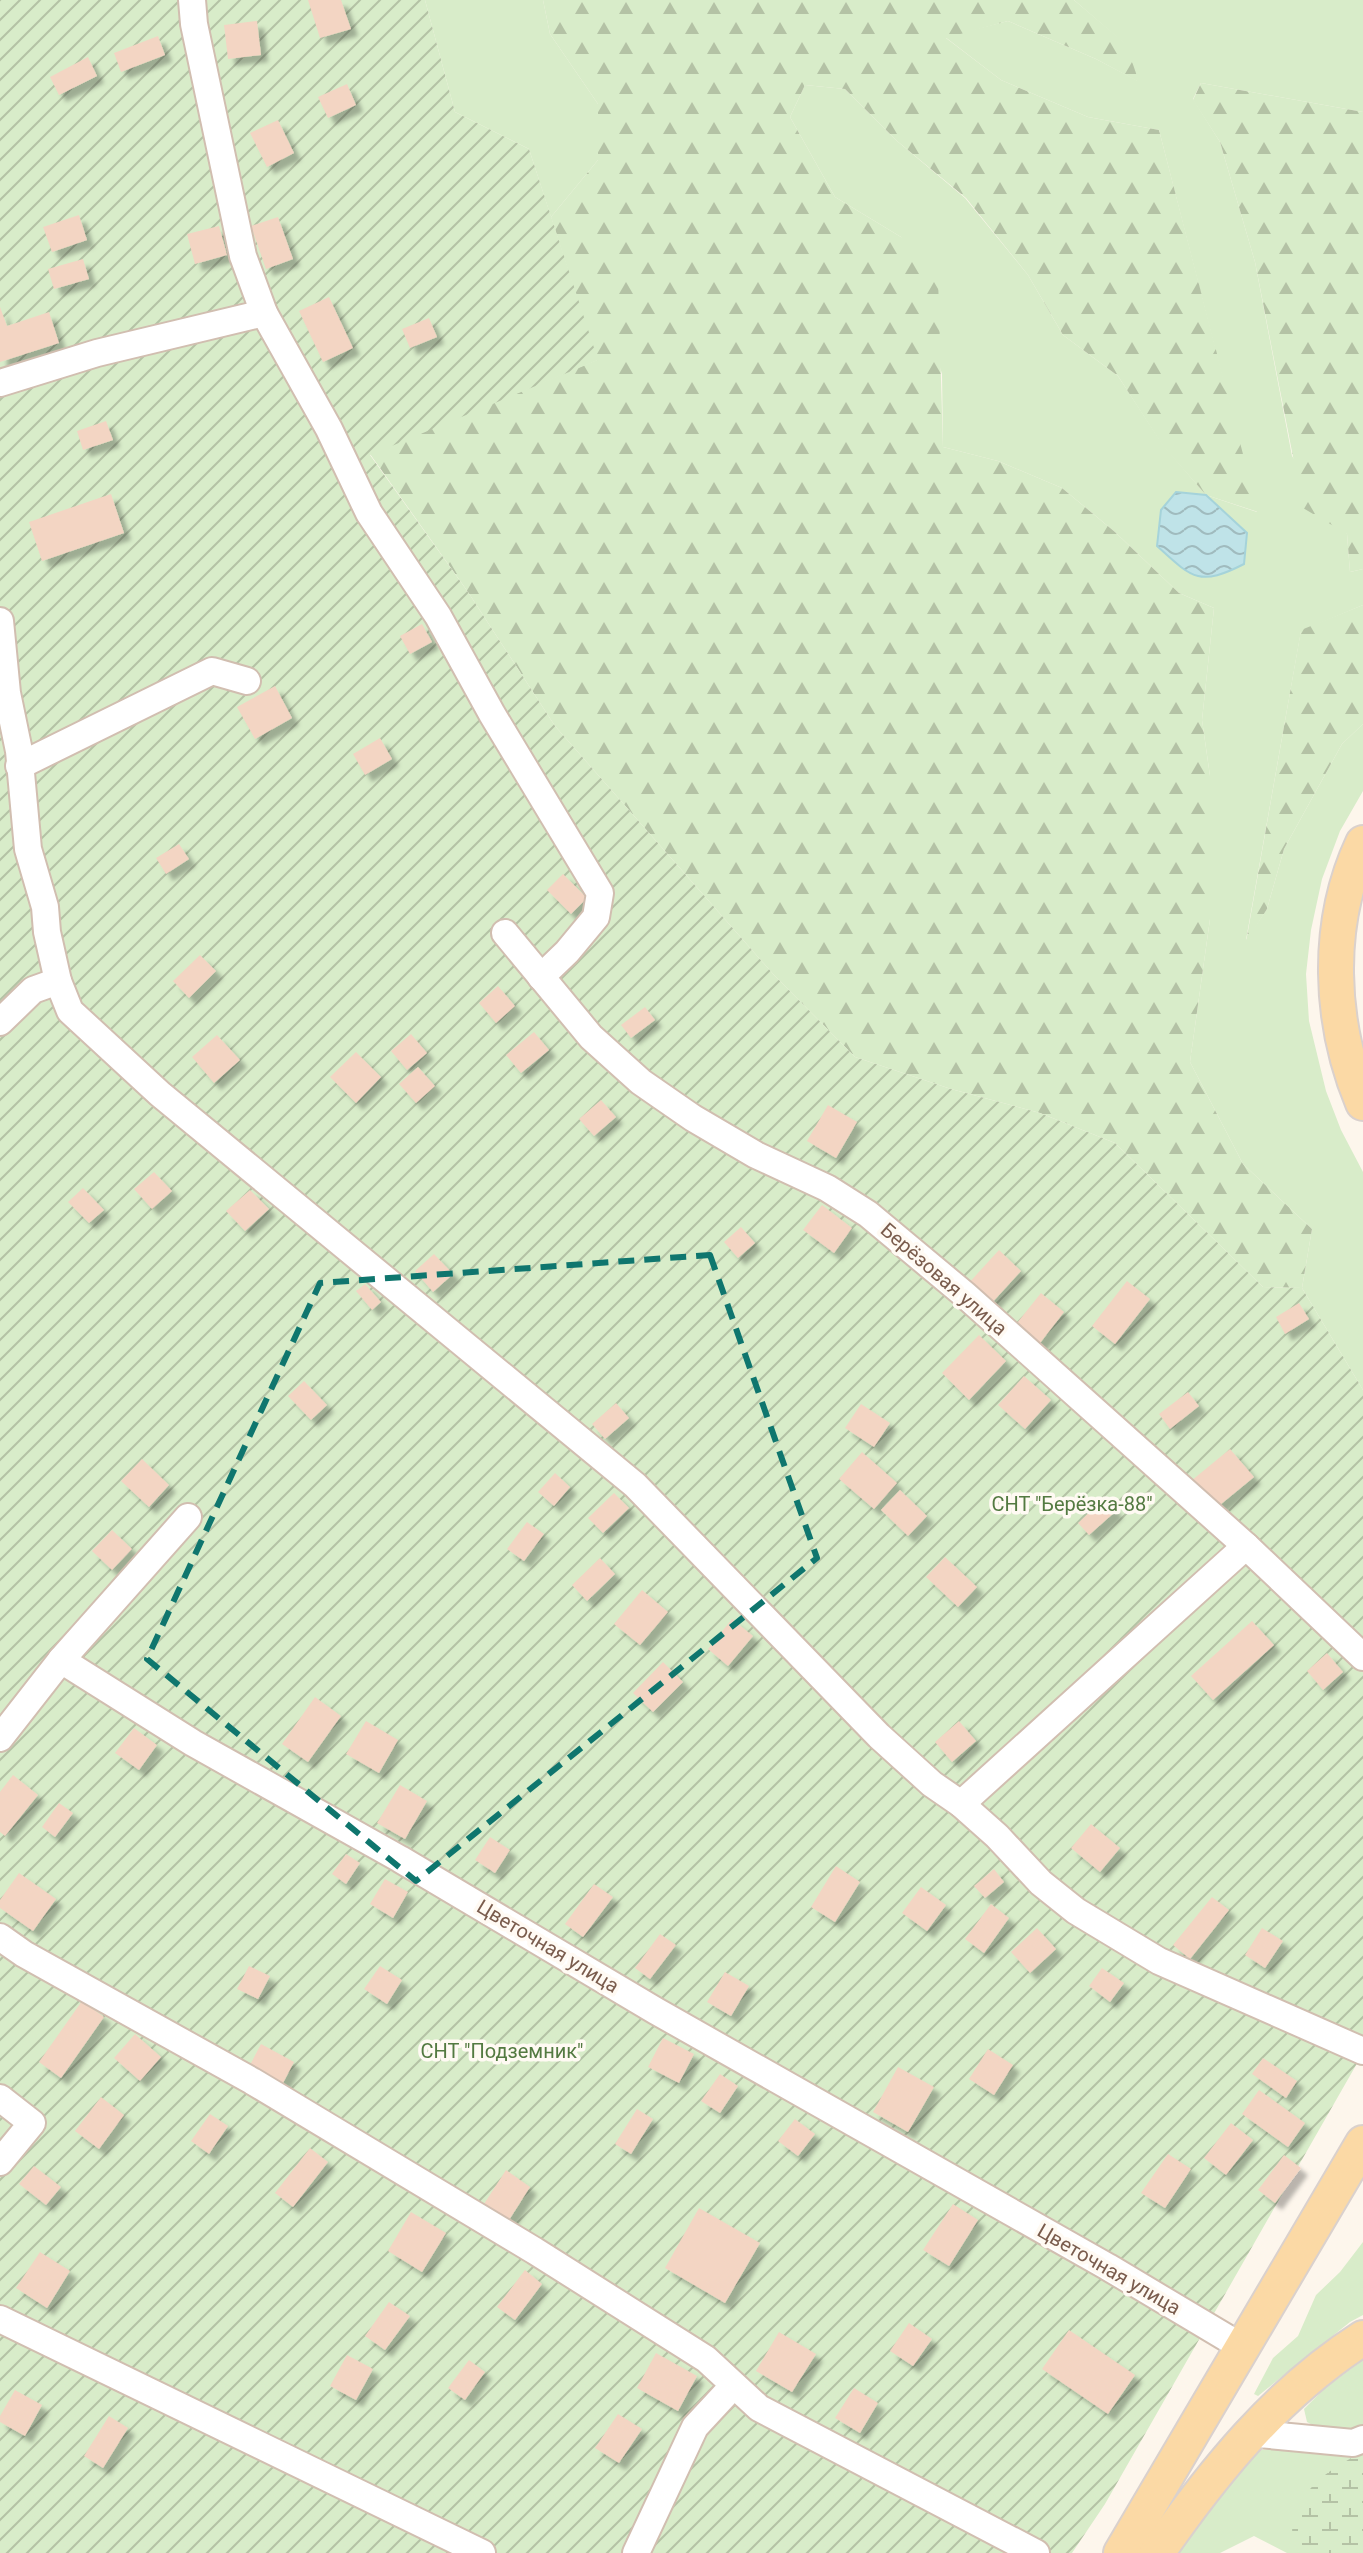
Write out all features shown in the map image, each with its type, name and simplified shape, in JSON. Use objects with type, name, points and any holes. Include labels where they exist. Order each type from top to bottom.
[{"type":"main road","points":[[1363,843],[1349,882],[1336,960],[1342,1039],[1363,1103]]},
{"type":"main road","points":[[1121,2553],[1363,2143]]},
{"type":"main road","points":[[1157,2553],[1202,2488],[1248,2433],[1297,2389],[1363,2338]]},
{"type":"street","points":[[192,0],[194,24],[238,235],[264,313],[329,429],[369,513],[438,616],[492,714],[600,893],[596,917],[541,977]]},
{"type":"street","points":[[0,383],[97,353],[264,313]]},
{"type":"street","points":[[0,621],[28,849],[45,907],[58,981],[70,1011],[160,1094],[635,1485],[879,1736],[997,1836],[1041,1883],[1119,1940],[1186,1974],[1363,2051]]},
{"type":"street","points":[[19,766],[212,671],[247,681]]},
{"type":"street","name":"Берёзовая улица","points":[[505,933],[591,1037],[641,1082],[693,1118],[827,1188],[868,1214],[964,1294],[1246,1546],[1363,1657]]},
{"type":"street","points":[[0,1022],[33,990],[58,981]]},
{"type":"street","points":[[0,1738],[61,1660],[188,1517]]},
{"type":"street","points":[[961,1804],[1246,1546]]},
{"type":"street","name":"Цветочная улица","points":[[61,1660],[193,1743],[456,1891],[656,2011],[1108,2267],[1242,2347]]},
{"type":"street","points":[[0,1937],[24,1954],[252,2081],[535,2251],[706,2359],[759,2408],[1036,2553]]},
{"type":"street","points":[[0,2098],[32,2123],[0,2162]]},
{"type":"street","points":[[0,2319],[482,2553]]},
{"type":"street","points":[[636,2553],[695,2427],[733,2386]]},
{"type":"street","points":[[1248,2433],[1353,2443],[1363,2439]]},
{"type":"highlighted area","points":[[710,1255],[817,1558],[416,1881],[147,1659],[320,1283]]},
{"type":"green space","points":[[0,0],[425,0],[455,112],[529,149],[598,360],[370,455],[468,592],[555,726],[774,975],[855,1057],[951,1089],[1040,1113],[1115,1143],[1263,1287],[1302,1288],[1363,1390],[1363,2053],[1105,2504],[1072,2553],[0,2553]]},
{"type":"green space","points":[[425,0],[543,0],[550,34],[598,104],[598,160],[551,217],[529,149],[455,112]]},
{"type":"green space","points":[[543,0],[1074,0],[1126,44],[1139,82],[1096,59],[1008,21],[946,38],[1001,80],[1088,117],[1159,130],[1258,512],[1206,495],[1163,446],[1118,376],[1063,335],[1028,275],[966,198],[897,141],[845,89],[805,85],[790,117],[835,197],[901,237],[938,277],[943,447],[998,461],[1062,488],[1115,532],[1179,593],[1214,608],[1202,720],[1210,776],[1210,919],[1190,1062],[1243,1164],[1312,1229],[1302,1288],[1263,1287],[1115,1143],[1040,1113],[951,1089],[855,1057],[774,975],[555,726],[468,592],[370,454],[597,360],[551,217],[598,160],[598,104],[550,34]]},
{"type":"green space","points":[[1074,0],[1363,0],[1363,112],[1201,83],[1193,99],[1220,142],[1255,262],[1292,456],[1347,534],[1350,572],[1363,569],[1363,605],[1301,631],[1246,940],[1267,909],[1284,849],[1342,744],[1363,724],[1363,791],[1340,831],[1322,879],[1306,974],[1309,1021],[1326,1091],[1341,1130],[1363,1172],[1363,1390],[1302,1288],[1312,1229],[1243,1164],[1190,1062],[1210,919],[1210,776],[1202,720],[1214,608],[1179,593],[1115,532],[1062,488],[998,461],[943,447],[942,374],[901,237],[835,197],[790,117],[805,85],[845,89],[897,141],[965,198],[1028,275],[1063,335],[1118,376],[1163,445],[1206,495],[1257,512],[1159,130],[1088,117],[1001,80],[945,37],[1008,21],[1138,81],[1125,44]]},
{"type":"green space","points":[[1201,83],[1363,112],[1363,569],[1350,572],[1347,534],[1303,508],[1255,262],[1220,142],[1193,100]]},
{"type":"green space","points":[[1363,605],[1363,724],[1342,744],[1284,849],[1267,909],[1246,942],[1301,630]]},
{"type":"green space","points":[[1363,2242],[1363,2315],[1258,2396],[1254,2394],[1273,2358],[1298,2336],[1316,2295],[1340,2272]]},
{"type":"green space","points":[[1363,2360],[1363,2425],[1330,2434],[1307,2422],[1304,2409],[1325,2388]]},
{"type":"green space","points":[[1292,2447],[1363,2449],[1293,2522],[1293,2553],[1254,2536],[1220,2553],[1176,2553],[1219,2493],[1260,2450]]},
{"type":"green space","points":[[1363,2452],[1363,2553],[1293,2553],[1293,2521],[1304,2498],[1330,2471]]},
{"type":"water","points":[[1176,492],[1206,495],[1247,533],[1244,564],[1216,575],[1197,576],[1179,566],[1157,546],[1161,510]]},
{"type":"building","points":[[308,0],[341,0],[351,29],[320,38]]},
{"type":"building","points":[[257,21],[261,55],[228,59],[224,25]]},
{"type":"building","points":[[158,36],[165,55],[121,72],[114,53]]},
{"type":"building","points":[[88,57],[97,76],[59,95],[50,77]]},
{"type":"building","points":[[347,84],[356,105],[328,118],[318,97]]},
{"type":"building","points":[[278,120],[294,153],[267,167],[250,133]]},
{"type":"building","points":[[79,215],[87,240],[52,252],[43,227]]},
{"type":"building","points":[[278,217],[293,259],[266,269],[251,226]]},
{"type":"building","points":[[219,226],[227,255],[195,264],[187,234]]},
{"type":"building","points":[[83,259],[89,279],[54,289],[48,269]]},
{"type":"building","points":[[329,297],[353,348],[323,362],[299,311]]},
{"type":"building","points":[[0,307],[7,326],[49,312],[59,343],[0,362]]},
{"type":"building","points":[[429,318],[437,337],[410,348],[402,329]]},
{"type":"building","points":[[106,421],[113,440],[83,450],[77,431]]},
{"type":"building","points":[[111,494],[124,533],[42,561],[29,522]]},
{"type":"building","points":[[422,624],[432,642],[410,654],[400,636]]},
{"type":"building","points":[[275,686],[292,718],[255,739],[237,707]]},
{"type":"building","points":[[380,738],[392,759],[365,775],[353,754]]},
{"type":"building","points":[[179,844],[189,859],[166,874],[156,858]]},
{"type":"building","points":[[563,874],[587,898],[571,914],[547,890]]},
{"type":"building","points":[[200,955],[216,971],[189,998],[173,981]]},
{"type":"building","points":[[498,986],[515,1006],[496,1023],[479,1003]]},
{"type":"building","points":[[645,1007],[655,1020],[631,1038],[621,1025]]},
{"type":"building","points":[[534,1032],[549,1050],[521,1073],[506,1055]]},
{"type":"building","points":[[411,1034],[427,1053],[407,1070],[391,1051]]},
{"type":"building","points":[[217,1035],[240,1060],[214,1083],[192,1057]]},
{"type":"building","points":[[356,1052],[381,1077],[356,1103],[330,1077]]},
{"type":"building","points":[[418,1067],[435,1086],[416,1103],[399,1084]]},
{"type":"building","points":[[601,1100],[616,1117],[594,1136],[579,1119]]},
{"type":"building","points":[[828,1105],[857,1122],[836,1158],[807,1141]]},
{"type":"building","points":[[154,1172],[172,1191],[152,1209],[134,1189]]},
{"type":"building","points":[[83,1188],[104,1210],[89,1223],[68,1202]]},
{"type":"building","points":[[250,1190],[269,1209],[245,1231],[226,1211]]},
{"type":"building","points":[[822,1205],[852,1228],[834,1253],[803,1230]]},
{"type":"building","points":[[741,1227],[755,1243],[738,1258],[724,1242]]},
{"type":"building","points":[[999,1250],[1021,1271],[989,1306],[967,1285]]},
{"type":"building","points":[[434,1254],[453,1274],[433,1292],[415,1271]]},
{"type":"building","points":[[1127,1281],[1150,1299],[1115,1344],[1092,1326]]},
{"type":"building","points":[[365,1284],[381,1302],[372,1310],[356,1291]]},
{"type":"building","points":[[1041,1293],[1064,1312],[1037,1347],[1013,1328]]},
{"type":"building","points":[[1299,1303],[1309,1319],[1285,1334],[1276,1317]]},
{"type":"building","points":[[979,1335],[1006,1361],[969,1400],[942,1373]]},
{"type":"building","points":[[1024,1376],[1051,1400],[1025,1429],[998,1405]]},
{"type":"building","points":[[304,1381],[327,1405],[311,1420],[288,1396]]},
{"type":"building","points":[[1188,1392],[1199,1406],[1170,1429],[1159,1414]]},
{"type":"building","points":[[616,1403],[629,1418],[605,1439],[592,1424]]},
{"type":"building","points":[[861,1404],[890,1423],[874,1447],[845,1428]]},
{"type":"building","points":[[1230,1449],[1254,1477],[1215,1509],[1191,1481]]},
{"type":"building","points":[[862,1452],[897,1483],[874,1509],[839,1479]]},
{"type":"building","points":[[142,1459],[169,1485],[149,1507],[121,1481]]},
{"type":"building","points":[[555,1473],[570,1487],[554,1506],[538,1492]]},
{"type":"building","points":[[900,1490],[927,1516],[908,1536],[881,1510]]},
{"type":"building","points":[[614,1493],[629,1508],[603,1533],[588,1518]]},
{"type":"building","points":[[1105,1498],[1116,1511],[1089,1535],[1078,1523]]},
{"type":"building","points":[[527,1522],[544,1534],[524,1561],[507,1549]]},
{"type":"building","points":[[112,1530],[132,1549],[112,1570],[92,1551]]},
{"type":"building","points":[[945,1557],[977,1587],[958,1607],[926,1577]]},
{"type":"building","points":[[600,1558],[615,1574],[587,1601],[572,1585]]},
{"type":"building","points":[[642,1590],[668,1612],[640,1645],[614,1624]]},
{"type":"building","points":[[732,1619],[753,1636],[728,1666],[708,1649]]},
{"type":"building","points":[[1252,1621],[1274,1645],[1213,1700],[1191,1676]]},
{"type":"building","points":[[1327,1653],[1343,1672],[1323,1690],[1307,1671]]},
{"type":"building","points":[[663,1662],[683,1682],[653,1712],[633,1693]]},
{"type":"building","points":[[315,1697],[341,1716],[308,1762],[282,1744]]},
{"type":"building","points":[[366,1721],[398,1740],[379,1773],[346,1754]]},
{"type":"building","points":[[959,1721],[976,1741],[952,1762],[935,1742]]},
{"type":"building","points":[[134,1728],[157,1745],[139,1770],[115,1753]]},
{"type":"building","points":[[13,1775],[38,1795],[5,1836],[0,1832],[0,1792]]},
{"type":"building","points":[[400,1785],[427,1801],[405,1839],[377,1823]]},
{"type":"building","points":[[59,1803],[73,1813],[55,1837],[42,1827]]},
{"type":"building","points":[[1091,1824],[1120,1848],[1100,1872],[1071,1848]]},
{"type":"building","points":[[490,1837],[510,1850],[495,1873],[475,1860]]},
{"type":"building","points":[[346,1854],[360,1863],[346,1884],[332,1874]]},
{"type":"building","points":[[836,1866],[860,1882],[835,1922],[811,1907]]},
{"type":"building","points":[[994,1869],[1004,1882],[985,1898],[974,1886]]},
{"type":"building","points":[[19,1873],[56,1899],[33,1931],[0,1908],[0,1900]]},
{"type":"building","points":[[385,1879],[408,1892],[393,1918],[370,1904]]},
{"type":"building","points":[[594,1884],[613,1897],[583,1937],[565,1924]]},
{"type":"building","points":[[921,1887],[946,1905],[927,1931],[902,1913]]},
{"type":"building","points":[[1212,1897],[1229,1910],[1190,1959],[1173,1945]]},
{"type":"building","points":[[991,1904],[1009,1918],[984,1953],[965,1939]]},
{"type":"building","points":[[1037,1928],[1056,1949],[1030,1973],[1011,1952]]},
{"type":"building","points":[[1262,1928],[1283,1941],[1265,1968],[1245,1955]]},
{"type":"building","points":[[660,1934],[676,1945],[650,1979],[635,1968]]},
{"type":"building","points":[[249,1966],[270,1976],[258,1999],[237,1989]]},
{"type":"building","points":[[380,1966],[402,1980],[387,2004],[364,1989]]},
{"type":"building","points":[[1102,1968],[1124,1983],[1110,2002],[1089,1986]]},
{"type":"building","points":[[725,1972],[749,1986],[731,2016],[707,2002]]},
{"type":"building","points":[[82,2001],[104,2017],[61,2078],[39,2062]]},
{"type":"building","points":[[135,2034],[161,2057],[140,2081],[114,2058]]},
{"type":"building","points":[[663,2038],[694,2054],[679,2083],[648,2067]]},
{"type":"building","points":[[261,2044],[294,2062],[283,2083],[250,2065]]},
{"type":"building","points":[[988,2049],[1013,2065],[994,2095],[969,2079]]},
{"type":"building","points":[[1263,2058],[1297,2081],[1286,2098],[1252,2074]]},
{"type":"building","points":[[898,2067],[934,2087],[908,2132],[873,2112]]},
{"type":"building","points":[[720,2074],[738,2086],[720,2113],[701,2101]]},
{"type":"building","points":[[1259,2090],[1305,2123],[1288,2147],[1242,2114]]},
{"type":"building","points":[[101,2097],[124,2115],[99,2149],[75,2131]]},
{"type":"building","points":[[637,2109],[653,2119],[631,2154],[615,2144]]},
{"type":"building","points":[[210,2114],[228,2126],[209,2154],[191,2141]]},
{"type":"building","points":[[795,2119],[815,2134],[798,2156],[778,2141]]},
{"type":"building","points":[[1231,2123],[1253,2140],[1226,2175],[1204,2158]]},
{"type":"building","points":[[310,2148],[328,2162],[293,2207],[275,2193]]},
{"type":"building","points":[[1168,2154],[1191,2169],[1165,2208],[1141,2193]]},
{"type":"building","points":[[1284,2155],[1301,2168],[1275,2203],[1258,2190]]},
{"type":"building","points":[[34,2166],[61,2187],[46,2205],[19,2184]]},
{"type":"building","points":[[506,2170],[530,2187],[509,2220],[484,2204]]},
{"type":"building","points":[[953,2204],[978,2220],[949,2266],[923,2250]]},
{"type":"building","points":[[699,2208],[760,2243],[725,2303],[665,2268]]},
{"type":"building","points":[[411,2212],[446,2233],[422,2272],[388,2251]]},
{"type":"building","points":[[40,2252],[70,2271],[47,2308],[16,2288]]},
{"type":"building","points":[[525,2270],[542,2284],[515,2320],[497,2307]]},
{"type":"building","points":[[389,2302],[410,2316],[385,2350],[365,2336]]},
{"type":"building","points":[[909,2323],[932,2339],[913,2366],[890,2351]]},
{"type":"building","points":[[1069,2330],[1135,2375],[1108,2414],[1042,2369]]},
{"type":"building","points":[[779,2332],[816,2354],[792,2392],[756,2371]]},
{"type":"building","points":[[656,2353],[697,2376],[678,2411],[637,2388]]},
{"type":"building","points":[[347,2355],[373,2369],[356,2400],[330,2386]]},
{"type":"building","points":[[469,2360],[485,2372],[465,2400],[448,2388]]},
{"type":"building","points":[[854,2388],[878,2403],[860,2433],[835,2418]]},
{"type":"building","points":[[15,2390],[42,2405],[25,2436],[0,2422],[0,2416]]},
{"type":"building","points":[[618,2414],[642,2429],[619,2463],[595,2448]]},
{"type":"building","points":[[109,2416],[128,2428],[103,2468],[84,2456]]},
{"type":"park label","name":"СНТ \"Берёзка-88\"","points":[[1072,1504]]},
{"type":"park label","name":"СНТ \"Подземник\"","points":[[502,2051]]}]
